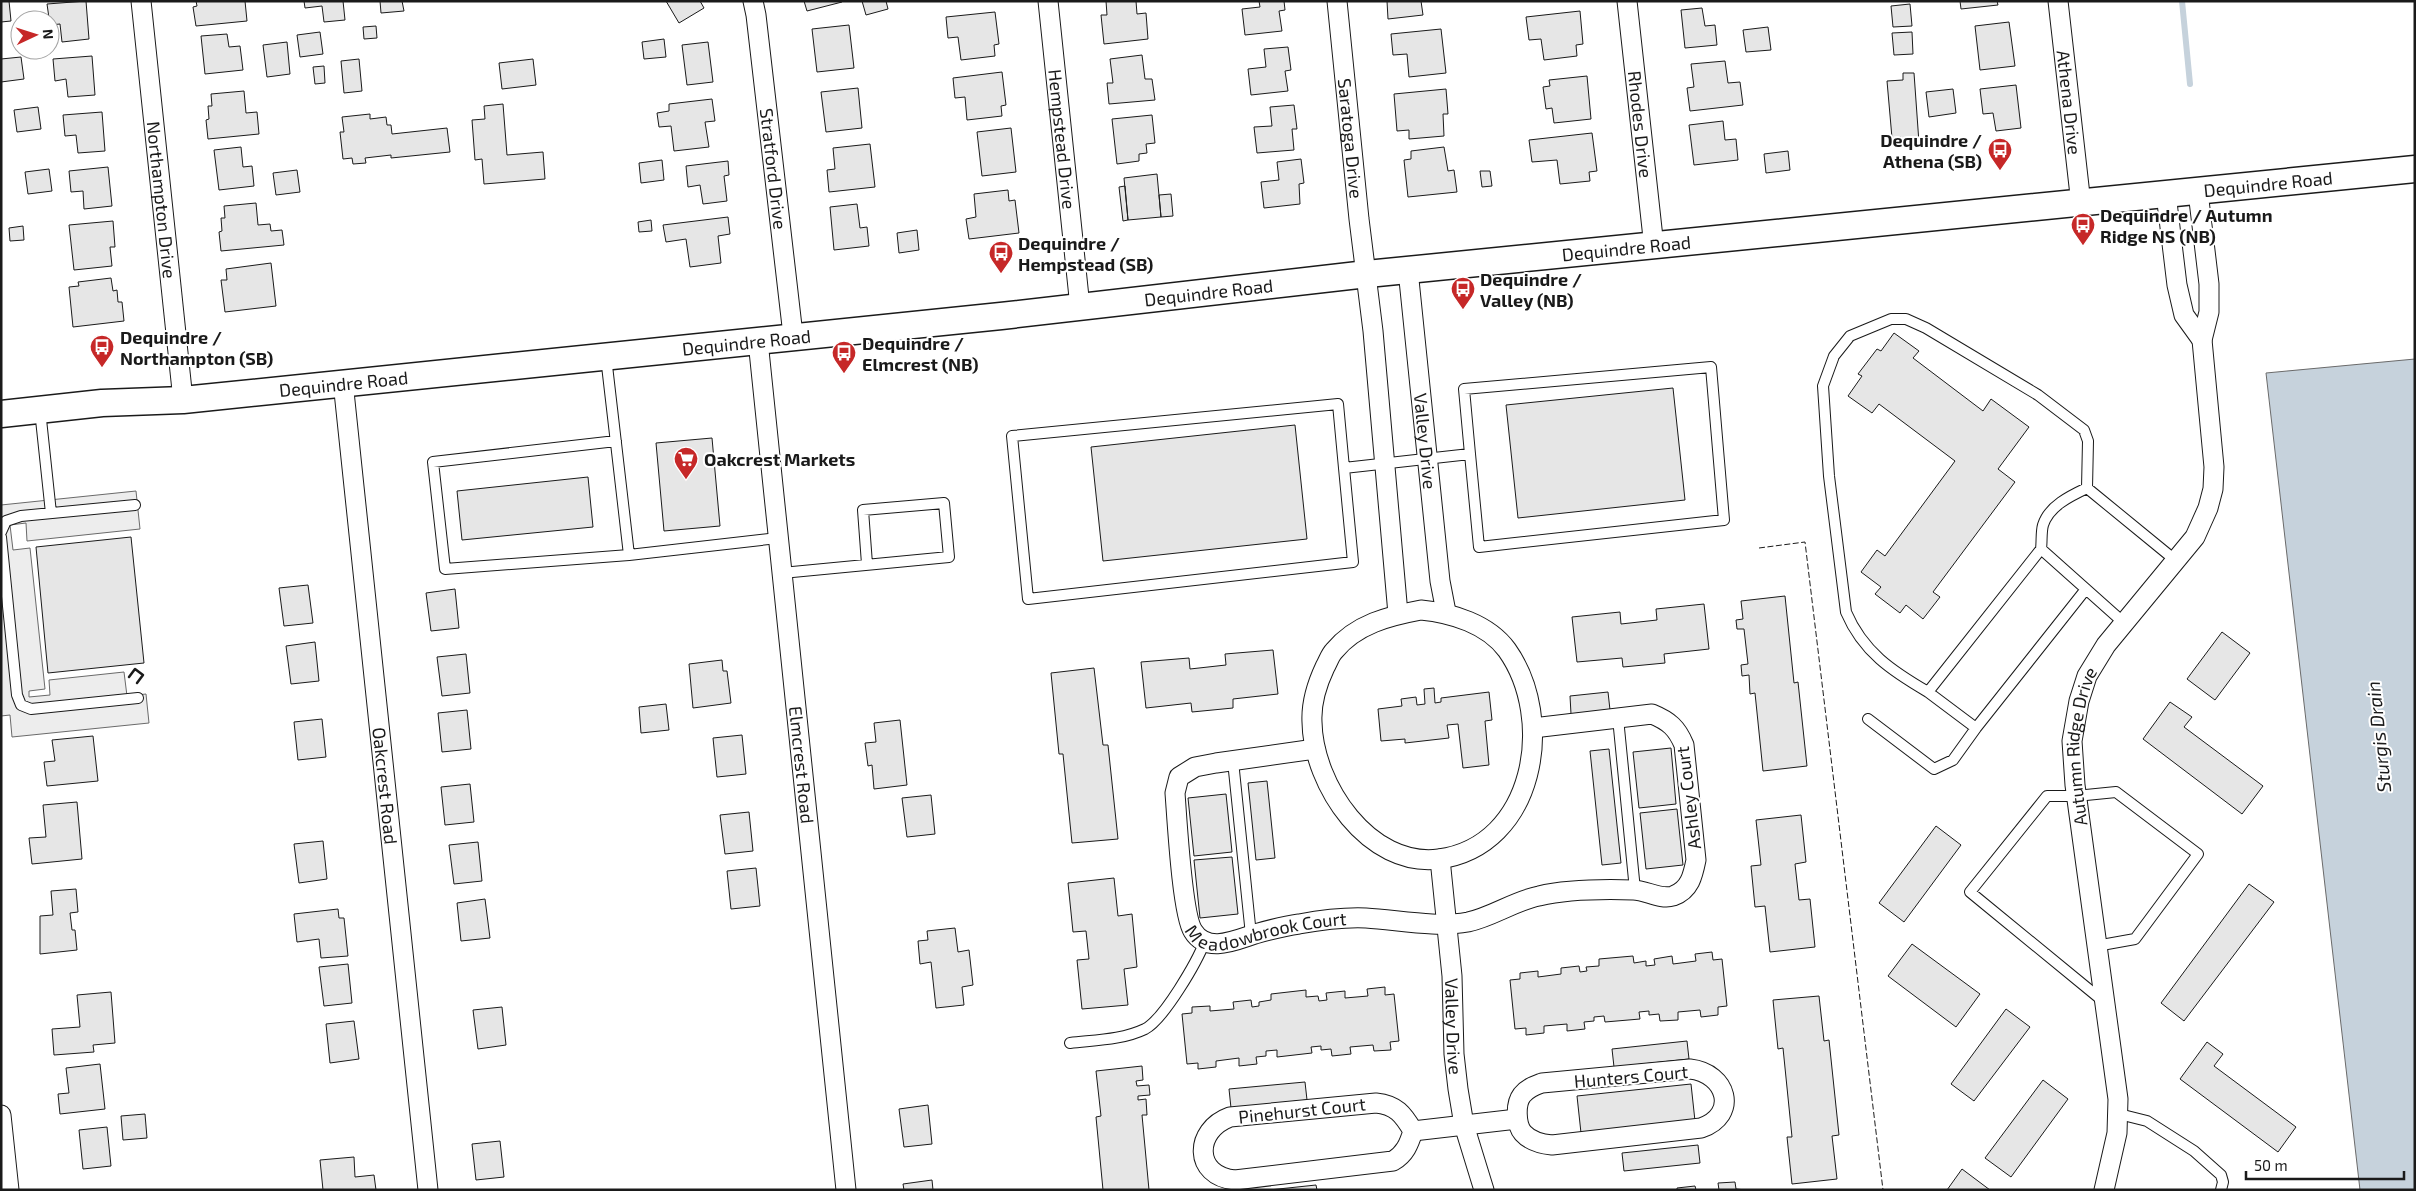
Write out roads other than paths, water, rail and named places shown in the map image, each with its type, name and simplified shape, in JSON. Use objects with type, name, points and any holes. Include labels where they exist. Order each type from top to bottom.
[{"type":"main road","name":"Dequindre Road","points":[[1,414],[102,403],[183,400],[1080,307],[1367,274],[1654,247],[2415,169]]},
{"type":"street","name":"Northampton Drive","points":[[142,1],[183,400]]},
{"type":"street","name":"Stratford Drive","points":[[753,1],[794,336]]},
{"type":"street","name":"Hempstead Drive","points":[[1048,1],[1080,307]]},
{"type":"street","name":"Saratoga Drive","points":[[1337,1],[1359,220],[1367,274]]},
{"type":"street","name":"Rhodes Drive","points":[[1628,1],[1654,247]]},
{"type":"street","name":"Athena Drive","points":[[2058,1],[2081,204]]},
{"type":"street","name":"Autumn Ridge Drive","points":[[2104,1190],[2117,1132],[2119,1114],[2076,796],[2072,741],[2079,702],[2087,676],[2106,645],[2195,537],[2203,522],[2213,489],[2214,467],[2202,340],[2209,312],[2209,284],[2198,192]]},
{"type":"street","points":[[2166,194],[2177,285],[2184,316],[2202,340]]},
{"type":"street","name":"Valley Drive","points":[[1408,270],[1426,459],[1440,581],[1446,612]]},
{"type":"street","points":[[1367,274],[1386,463],[1398,614]]},
{"type":"street","name":"Elmcrest Road","points":[[758,341],[846,1190]]},
{"type":"street","name":"Oakcrest Road","points":[[343,382],[428,1190]]},
{"type":"street","points":[[1421,610],[1446,612],[1482,628],[1506,650],[1528,694],[1533,728],[1530,768],[1523,791],[1513,812],[1496,833],[1467,851],[1440,858],[1426,859],[1398,853],[1363,832],[1332,794],[1315,750],[1312,722],[1314,697],[1321,676],[1334,651],[1352,635],[1372,623],[1398,614],[1421,610]]},
{"type":"street","name":"Ashley Court","points":[[1448,922],[1469,922],[1526,898],[1545,894],[1586,890],[1635,890],[1658,896],[1673,896],[1686,888],[1693,877],[1696,860],[1684,745],[1679,733],[1670,722],[1652,714],[1533,728]]},
{"type":"street","name":"Meadowbrook Court","points":[[1315,750],[1195,768],[1179,777],[1175,793],[1189,920],[1192,931],[1206,941],[1215,944],[1227,943],[1284,926],[1340,919],[1448,922]]},
{"type":"street","name":"Valley Drive","points":[[1440,858],[1452,976],[1454,1054],[1464,1125],[1484,1190]]},
{"type":"street","name":"Hunters Court","points":[[1690,1069],[1702,1070],[1711,1075],[1721,1086],[1725,1098],[1722,1111],[1717,1119],[1701,1128],[1552,1145],[1538,1143],[1522,1133],[1517,1119],[1520,1097],[1530,1088],[1542,1083],[1690,1069]]},
{"type":"street","name":"Pinehurst Court","points":[[1376,1103],[1398,1109],[1413,1131],[1410,1142],[1402,1156],[1394,1161],[1381,1164],[1235,1180],[1224,1179],[1214,1173],[1207,1164],[1204,1155],[1204,1141],[1209,1130],[1219,1121],[1230,1117],[1376,1103]]},
{"type":"street","points":[[1,1115],[9,1190]]},
{"type":"street","points":[[1413,1131],[1517,1119]]},
{"type":"lane","points":[[1976,728],[1928,692],[1904,678],[1870,651],[1855,632],[1846,612],[1829,476],[1823,386],[1834,356],[1850,336],[1891,319],[1906,319],[1926,328],[2038,395],[2084,430],[2088,441],[2088,488]]},
{"type":"lane","points":[[606,356],[629,555]]},
{"type":"lane","points":[[1711,367],[1724,520],[1479,547],[1470,454],[1464,389],[1711,367]]},
{"type":"lane","points":[[1338,404],[1344,468],[1353,562],[1028,599],[1012,436],[1338,404]]},
{"type":"lane","points":[[40,409],[51,513]]},
{"type":"lane","points":[[616,441],[433,462],[445,568],[629,555],[778,538]]},
{"type":"lane","points":[[1344,468],[1470,454]]},
{"type":"lane","points":[[2088,488],[2175,560]]},
{"type":"lane","points":[[1928,692],[2041,549],[2043,525],[2056,507],[2068,497],[2088,488]]},
{"type":"lane","points":[[782,573],[949,557],[944,503],[863,510],[867,564]]},
{"type":"lane","points":[[1,532],[6,521],[13,518],[136,505]]},
{"type":"lane","points":[[1,537],[5,615],[17,695],[21,705],[31,708],[138,698]]},
{"type":"lane","points":[[2041,549],[2124,623]]},
{"type":"lane","points":[[1868,719],[1934,769],[1953,760],[2086,589]]},
{"type":"lane","points":[[1618,718],[1635,890]]},
{"type":"lane","points":[[1233,761],[1251,935]]},
{"type":"lane","points":[[2096,946],[2135,939],[2198,854],[2116,792],[2076,796],[2047,796],[1970,892],[2103,1001]]},
{"type":"lane","points":[[1070,1043],[1117,1038],[1146,1028],[1159,1016],[1188,975],[1206,941]]},
{"type":"lane","points":[[2119,1114],[2147,1121],[2194,1151],[2221,1175],[2223,1182],[2221,1190]]},
{"type":"water","points":[[2415,359],[2415,1190],[2360,1190],[2266,373]]},
{"type":"waterway","name":"Sturgis Drain","points":[[2182,1],[2190,84]]},
{"type":"place","name":"Dequindre / Athena (SB)","points":[[2000,171]]},
{"type":"place","name":"Dequindre / Autumn Ridge NS (NB)","points":[[2083,246]]},
{"type":"place","name":"Dequindre / Hempstead (SB)","points":[[1001,274]]},
{"type":"place","name":"Dequindre / Valley (NB)","points":[[1463,310]]},
{"type":"place","name":"Dequindre / Northampton (SB)","points":[[102,368]]},
{"type":"place","name":"Dequindre / Elmcrest (NB)","points":[[844,374]]},
{"type":"place","name":"Oakcrest Markets","points":[[686,480]]}]
